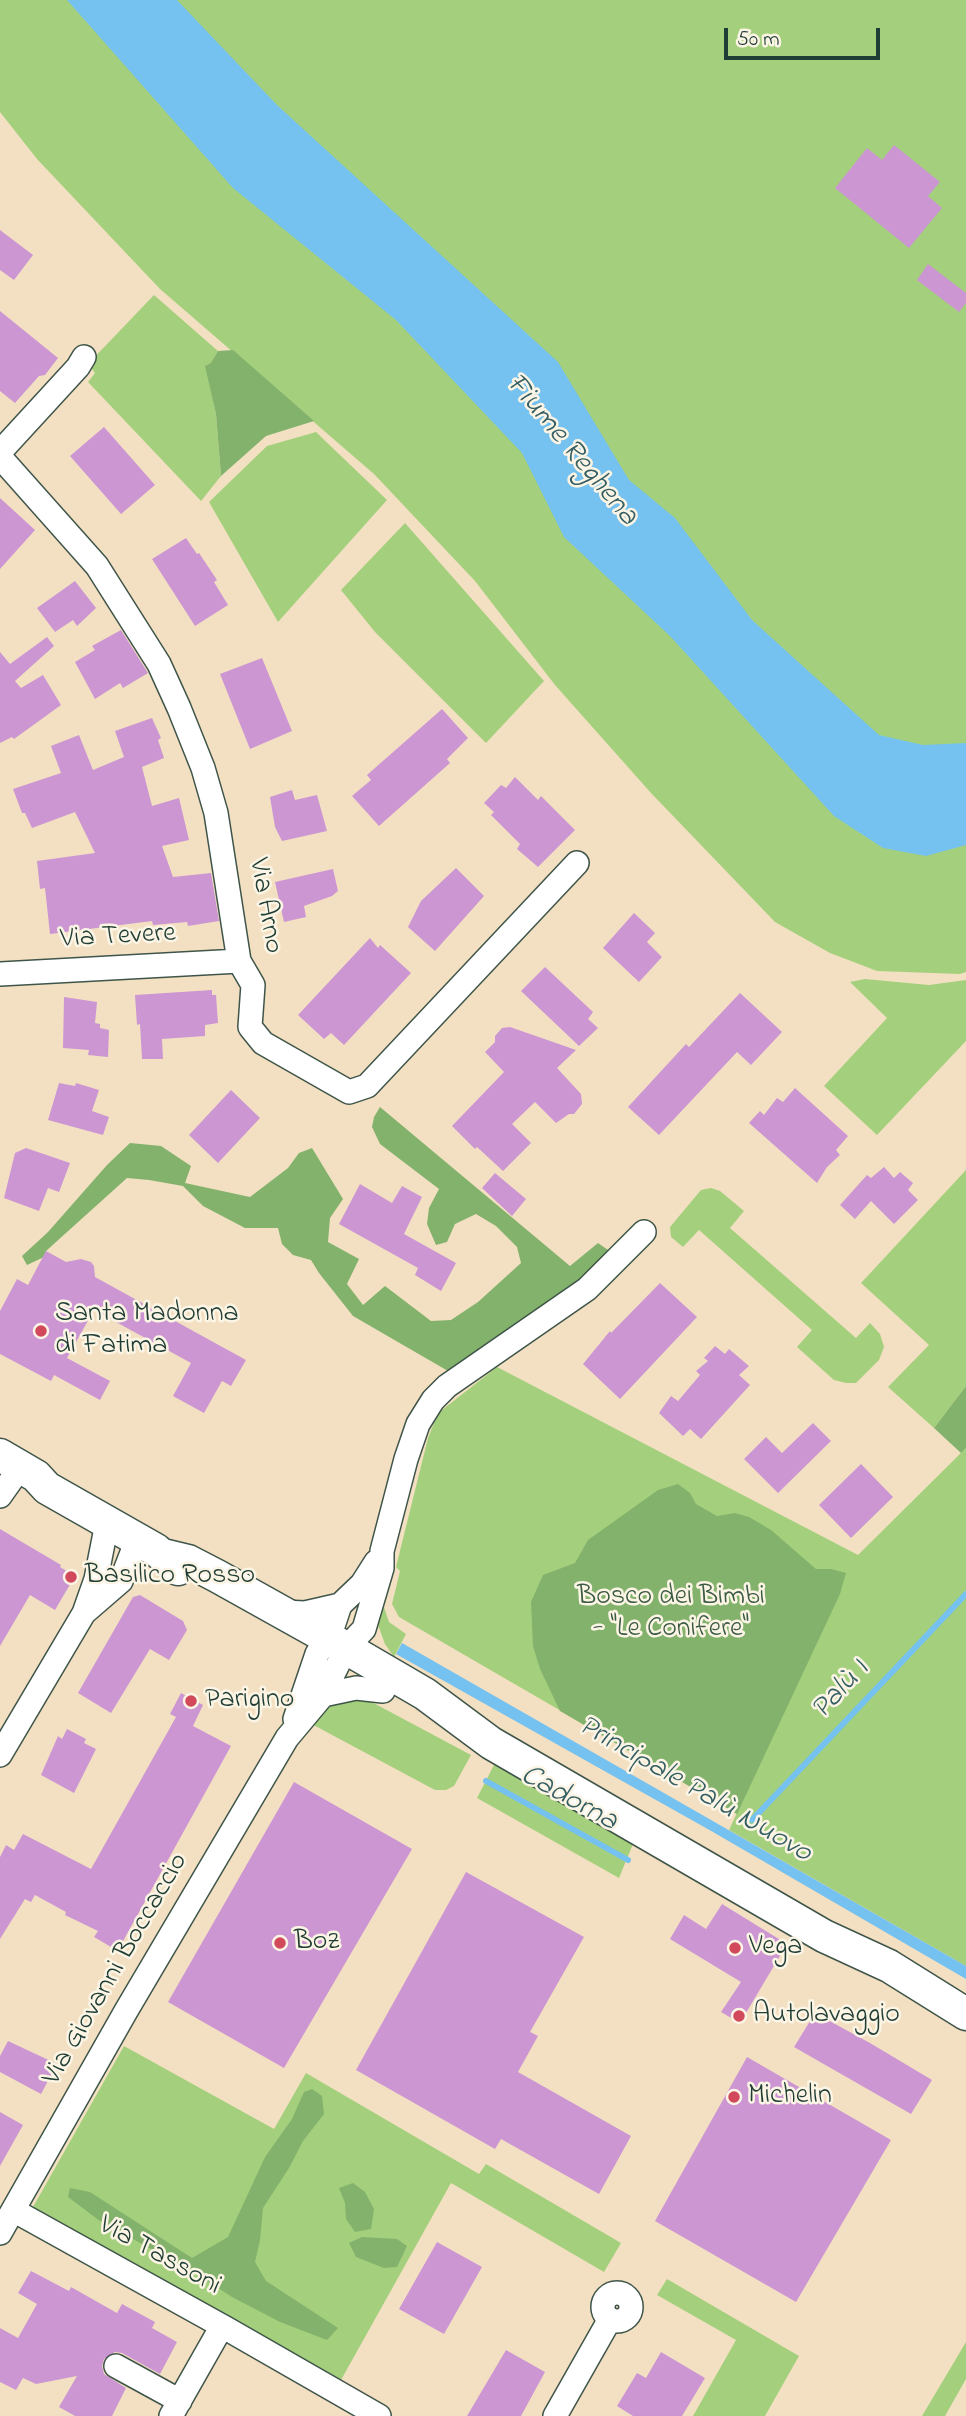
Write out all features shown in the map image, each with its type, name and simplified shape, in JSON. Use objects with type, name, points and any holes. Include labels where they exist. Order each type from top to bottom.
[{"type":"main road","points":[[3,1476],[36,1476],[47,1488],[152,1548],[188,1561],[274,1606],[465,1735],[491,1743]]},
{"type":"main road","points":[[152,1548],[215,1599],[336,1649]]},
{"type":"main road","points":[[384,1680],[416,1688],[491,1743],[824,1936],[889,1966],[966,2014]]},
{"type":"main road","points":[[824,1936],[966,2037]]},
{"type":"street","points":[[0,454],[84,357]]},
{"type":"street","name":"Via Arno","points":[[0,454],[97,566],[159,664],[203,768],[216,813],[239,961],[253,985],[250,1027],[263,1043],[349,1092],[367,1086],[577,863]]},
{"type":"street","name":"Via Tevere","points":[[0,974],[239,961]]},
{"type":"street","points":[[336,1649],[369,1606],[382,1568],[382,1551],[406,1459],[418,1424],[433,1400],[447,1386],[587,1289],[645,1232]]},
{"type":"street","points":[[0,1755],[84,1613],[96,1579],[107,1523]]},
{"type":"street","points":[[84,1613],[121,1581],[152,1548]]},
{"type":"street","points":[[382,1551],[362,1584],[340,1605],[332,1629],[336,1649],[384,1680]]},
{"type":"street","points":[[274,1606],[305,1613],[340,1605]]},
{"type":"street","points":[[336,1649],[402,1690],[416,1688]]},
{"type":"street","name":"Via Giovanni Boccaccio","points":[[0,2234],[126,2011],[288,1738],[323,1695],[336,1649]]},
{"type":"street","name":"Via Giovanni Boccaccio","points":[[288,1738],[303,1699],[336,1649]]},
{"type":"street","points":[[323,1695],[384,1680]]},
{"type":"street","name":"Via Tassoni","points":[[13,2210],[222,2326],[175,2409]]},
{"type":"street","points":[[555,2416],[610,2319]]},
{"type":"street","points":[[222,2326],[379,2416]]},
{"type":"street","points":[[116,2366],[175,2409]]},
{"type":"green space","points":[[0,0],[966,0],[966,972],[877,971],[830,953],[775,922],[651,793],[555,685],[475,581],[374,474],[160,289],[37,159],[0,112]]},
{"type":"green space","points":[[154,295],[218,351],[211,364],[206,366],[216,414],[221,476],[201,501],[88,382],[95,373],[88,364]]},
{"type":"green space","points":[[233,350],[314,421],[266,436],[221,476],[216,414],[205,366],[211,363],[218,351]]},
{"type":"green space","points":[[316,432],[387,500],[278,622],[209,502],[267,446]]},
{"type":"green space","points":[[405,523],[544,681],[486,743],[375,632],[341,590]]},
{"type":"green space","points":[[865,979],[929,985],[966,980],[966,1041],[877,1135],[824,1086],[887,1018],[850,982]]},
{"type":"green space","points":[[380,1107],[570,1266],[598,1243],[611,1252],[568,1294],[448,1371],[353,1316],[311,1260],[293,1255],[282,1244],[278,1228],[245,1228],[203,1206],[183,1186],[127,1178],[46,1251],[44,1257],[27,1265],[22,1256],[48,1232],[130,1143],[161,1146],[191,1166],[185,1183],[250,1197],[288,1168],[299,1153],[312,1148],[343,1199],[330,1218],[328,1242],[359,1259],[347,1284],[363,1305],[385,1286],[431,1321],[451,1320],[478,1302],[521,1263],[517,1247],[496,1226],[476,1214],[455,1224],[447,1242],[436,1245],[427,1224],[429,1208],[439,1189],[380,1144],[372,1127]]},
{"type":"green space","points":[[966,1170],[966,1386],[934,1428],[888,1387],[929,1345],[861,1283]]},
{"type":"green space","points":[[711,1188],[720,1191],[744,1211],[730,1228],[856,1338],[870,1323],[880,1334],[884,1347],[879,1360],[856,1383],[834,1380],[797,1347],[812,1330],[699,1230],[683,1247],[671,1237],[670,1227],[701,1190]]},
{"type":"green space","name":"Bosco dei Bimbi - \"Le Conifere\"","points":[[497,1367],[858,1555],[966,1448],[966,1966],[729,1830],[737,1813],[399,1617],[392,1604],[400,1571],[396,1567],[428,1438],[442,1410]]},
{"type":"green space","points":[[966,1386],[966,1448],[961,1453],[934,1428]]},
{"type":"green space","points":[[678,1484],[690,1493],[696,1504],[717,1516],[735,1513],[749,1517],[771,1530],[816,1569],[846,1573],[840,1594],[737,1814],[560,1711],[540,1669],[533,1646],[531,1602],[543,1575],[575,1563],[588,1540],[658,1490]]},
{"type":"green space","points":[[382,1601],[389,1622],[406,1634],[394,1657],[385,1644],[378,1625]]},
{"type":"green space","points":[[341,1699],[366,1699],[471,1755],[454,1786],[446,1790],[435,1790],[306,1721],[314,1712]]},
{"type":"green space","points":[[495,1763],[596,1819],[633,1844],[619,1878],[477,1798]]},
{"type":"green space","points":[[124,2046],[274,2129],[306,2073],[479,2174],[486,2164],[621,2243],[604,2272],[451,2183],[341,2380],[33,2207]]},
{"type":"green space","points":[[312,2089],[322,2096],[324,2114],[303,2141],[263,2208],[255,2262],[266,2281],[338,2328],[327,2340],[280,2322],[232,2297],[193,2272],[100,2221],[68,2197],[70,2188],[90,2192],[192,2258],[228,2237],[265,2157],[292,2119],[304,2092]]},
{"type":"green space","points":[[353,2183],[365,2192],[374,2209],[371,2229],[355,2232],[346,2219],[345,2203],[339,2188]]},
{"type":"green space","points":[[362,2237],[397,2239],[407,2246],[397,2267],[384,2268],[356,2257],[349,2243]]},
{"type":"green space","points":[[667,2279],[799,2356],[765,2416],[693,2416],[736,2340],[657,2295]]},
{"type":"green space","points":[[966,2342],[966,2379],[945,2416],[922,2416]]},
{"type":"water","name":"Fiume Reghena","points":[[67,0],[177,0],[277,105],[558,362],[629,480],[675,518],[752,620],[879,735],[923,745],[966,743],[966,845],[926,856],[883,848],[834,816],[670,636],[564,537],[522,453],[396,320],[233,188]]},
{"type":"water","points":[[402,1643],[966,1966],[966,1979],[713,1832],[396,1654]]},
{"type":"building","points":[[894,145],[940,182],[928,196],[942,208],[909,248],[835,188],[867,148],[882,160]]},
{"type":"building","points":[[0,230],[33,255],[14,280],[0,270]]},
{"type":"building","points":[[928,264],[966,293],[966,303],[959,312],[917,280]]},
{"type":"building","points":[[0,311],[58,358],[45,375],[39,376],[15,403],[0,391]]},
{"type":"building","points":[[104,427],[155,485],[121,514],[70,456]]},
{"type":"building","points":[[0,498],[35,530],[0,569]]},
{"type":"building","points":[[186,538],[217,580],[214,582],[228,605],[195,626],[152,559]]},
{"type":"building","points":[[75,581],[96,608],[77,626],[73,620],[55,632],[37,608]]},
{"type":"building","points":[[121,630],[148,673],[123,688],[120,683],[95,699],[75,662],[95,650],[92,646]]},
{"type":"building","points":[[47,637],[54,646],[15,681],[21,688],[43,675],[61,705],[14,739],[12,737],[0,743],[0,652],[10,664]]},
{"type":"building","points":[[262,658],[292,731],[250,749],[220,674]]},
{"type":"building","points":[[442,709],[468,738],[447,759],[450,763],[379,826],[352,796],[371,780],[367,775]]},
{"type":"building","points":[[152,718],[161,738],[158,740],[164,758],[142,767],[152,806],[179,798],[189,840],[162,846],[173,877],[211,873],[219,921],[188,926],[187,922],[153,925],[152,921],[50,934],[45,888],[40,889],[37,861],[95,853],[75,812],[32,828],[25,813],[22,813],[13,789],[61,773],[51,746],[79,735],[93,770],[124,757],[115,731]]},
{"type":"building","points":[[515,777],[538,800],[541,796],[575,830],[538,867],[517,849],[520,844],[491,815],[494,812],[484,803],[501,785],[506,788]]},
{"type":"building","points":[[292,790],[295,800],[317,795],[327,831],[282,841],[275,827],[270,797]]},
{"type":"building","points":[[456,868],[484,896],[435,951],[408,927],[421,901]]},
{"type":"building","points":[[333,869],[338,891],[332,896],[304,906],[306,917],[284,922],[275,882]]},
{"type":"building","points":[[634,913],[655,933],[647,942],[662,957],[639,982],[603,948]]},
{"type":"building","points":[[370,938],[378,948],[380,945],[411,973],[344,1045],[331,1033],[324,1039],[298,1015]]},
{"type":"building","points":[[545,967],[593,1012],[588,1019],[598,1028],[579,1046],[521,991]]},
{"type":"building","points":[[212,990],[212,995],[216,995],[218,1023],[205,1025],[205,1036],[162,1039],[163,1059],[142,1059],[135,995]]},
{"type":"building","points":[[740,993],[782,1032],[751,1065],[737,1052],[659,1135],[628,1107],[686,1044],[689,1047]]},
{"type":"building","points":[[64,997],[97,1002],[95,1023],[100,1024],[100,1028],[109,1030],[108,1057],[88,1055],[89,1050],[63,1048]]},
{"type":"building","points":[[510,1027],[576,1050],[557,1068],[581,1094],[582,1104],[574,1114],[569,1114],[556,1123],[535,1102],[512,1124],[531,1143],[503,1171],[452,1126],[504,1072],[485,1052],[495,1042],[495,1036],[502,1028]]},
{"type":"building","points":[[59,1083],[75,1086],[76,1083],[99,1090],[92,1111],[109,1117],[103,1135],[48,1120]]},
{"type":"building","points":[[795,1088],[848,1136],[836,1150],[840,1155],[827,1167],[817,1183],[749,1123],[760,1111],[764,1115],[777,1098],[783,1102]]},
{"type":"building","points":[[231,1090],[260,1118],[218,1163],[189,1135]]},
{"type":"building","points":[[26,1148],[70,1163],[59,1192],[48,1188],[39,1211],[4,1198],[15,1153]]},
{"type":"building","points":[[884,1167],[894,1178],[900,1172],[913,1183],[908,1190],[918,1200],[894,1224],[871,1201],[855,1219],[840,1205],[867,1175],[871,1178]]},
{"type":"building","points":[[495,1173],[526,1199],[512,1216],[482,1188]]},
{"type":"building","points":[[360,1184],[392,1203],[402,1186],[422,1197],[404,1234],[456,1263],[441,1291],[415,1275],[418,1268],[339,1224]]},
{"type":"building","name":"Santa Madonna di Fatima","points":[[46,1251],[66,1262],[81,1259],[91,1262],[95,1277],[246,1360],[231,1386],[222,1381],[204,1413],[173,1396],[191,1363],[94,1310],[67,1358],[110,1381],[100,1400],[54,1375],[51,1381],[0,1354],[0,1311],[17,1279],[28,1285]]},
{"type":"building","points":[[660,1283],[697,1317],[620,1399],[583,1364],[610,1331],[611,1333]]},
{"type":"building","points":[[715,1346],[725,1354],[729,1349],[749,1366],[739,1375],[750,1385],[701,1439],[690,1429],[683,1436],[659,1413],[671,1396],[678,1401],[700,1375],[696,1371],[708,1361],[704,1358]]},
{"type":"building","points":[[813,1423],[831,1441],[778,1493],[744,1459],[766,1437],[782,1453]]},
{"type":"building","points":[[861,1464],[893,1497],[851,1538],[819,1505]]},
{"type":"building","points":[[0,1529],[75,1576],[55,1610],[30,1595],[0,1646]]},
{"type":"building","points":[[140,1595],[183,1621],[187,1630],[169,1660],[150,1649],[111,1713],[78,1693],[133,1597]]},
{"type":"building","points":[[181,1693],[203,1705],[193,1726],[231,1746],[122,1943],[111,1947],[94,1937],[98,1931],[65,1915],[66,1912],[35,1895],[31,1902],[25,1899],[0,1939],[0,1857],[6,1845],[14,1850],[23,1834],[91,1869],[176,1717],[170,1714]]},
{"type":"building","points":[[67,1729],[86,1739],[84,1743],[96,1749],[74,1793],[41,1775],[58,1736],[62,1739]]},
{"type":"building","name":"Boz","points":[[294,1782],[412,1849],[284,2068],[168,2002]]},
{"type":"building","points":[[466,1872],[584,1937],[530,2032],[538,2036],[518,2072],[631,2136],[599,2194],[501,2139],[495,2149],[356,2070]]},
{"type":"building","name":"Vega","points":[[722,1904],[787,1944],[740,2023],[721,2012],[741,1982],[670,1939],[684,1915],[706,1929]]},
{"type":"building","points":[[815,2013],[932,2080],[911,2114],[794,2047]]},
{"type":"building","points":[[8,2041],[57,2064],[41,2094],[0,2072],[0,2056]]},
{"type":"building","points":[[747,2057],[891,2140],[796,2302],[655,2221]]},
{"type":"building","points":[[0,2112],[23,2125],[0,2166]]},
{"type":"building","points":[[437,2242],[482,2267],[444,2334],[399,2309]]},
{"type":"building","points":[[31,2271],[69,2291],[71,2287],[117,2313],[122,2304],[155,2322],[152,2328],[177,2342],[160,2374],[122,2353],[115,2352],[104,2359],[104,2374],[126,2388],[112,2416],[75,2416],[59,2407],[77,2376],[36,2384],[23,2378],[16,2390],[0,2382],[0,2328],[18,2338],[37,2304],[18,2293]]},
{"type":"building","points":[[506,2350],[545,2372],[521,2416],[467,2416]]},
{"type":"building","points":[[661,2352],[705,2378],[682,2416],[633,2416],[617,2406],[637,2373],[646,2378]]},
{"type":"waterway","name":"Palù I","points":[[752,1820],[966,1594]]},
{"type":"waterway","name":"Cadorna","points":[[486,1781],[628,1860]]},
{"type":"place","name":"Santa Madonna di Fatima","points":[[41,1331]]},
{"type":"place","name":"Basilico Rosso","points":[[71,1577]]},
{"type":"place","name":"Parigino","points":[[191,1701]]},
{"type":"place","name":"Boz","points":[[280,1943]]},
{"type":"place","name":"Vega","points":[[735,1948]]},
{"type":"place","name":"Autolavaggio","points":[[739,2016]]},
{"type":"place","name":"Michelin","points":[[734,2097]]},
{"type":"water label","name":"Principale Palù Nuovo","points":[[694,1791]]}]
